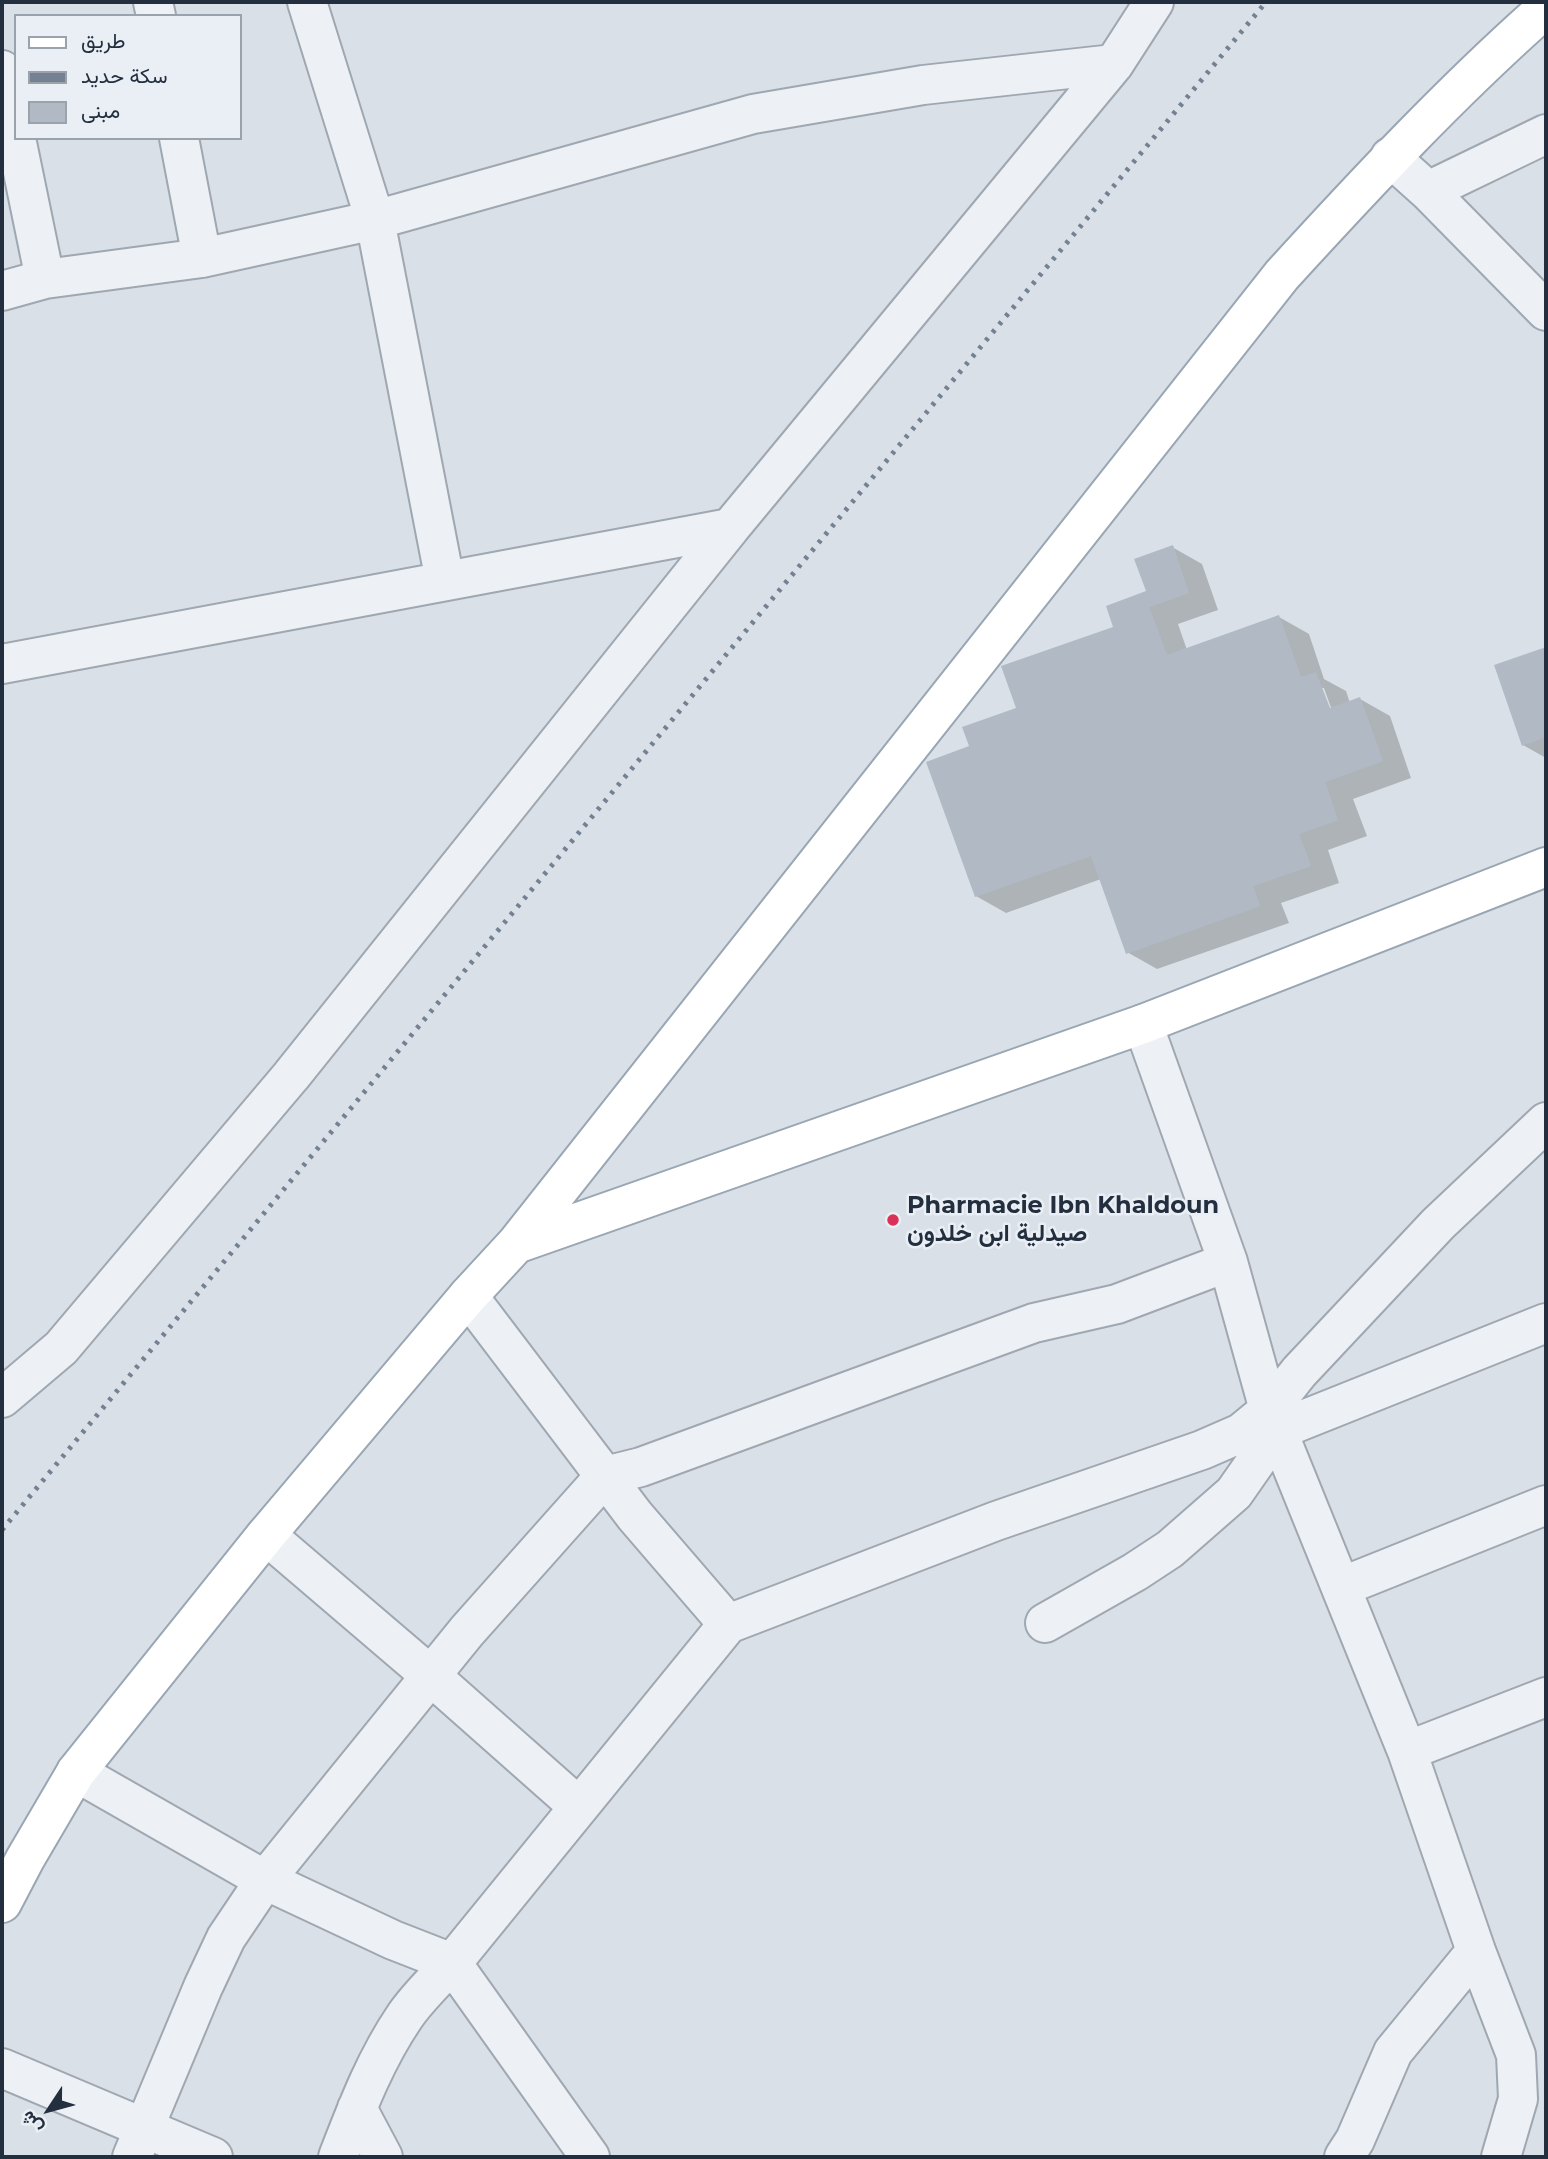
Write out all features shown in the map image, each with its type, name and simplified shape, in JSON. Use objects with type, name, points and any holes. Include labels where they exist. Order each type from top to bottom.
[{"type":"main road","points":[[2,1903],[76,1772],[266,1535],[468,1296],[516,1244],[1282,275],[1390,157],[1546,8]]},
{"type":"main road","points":[[516,1244],[1143,1024],[1546,867]]},
{"type":"street","points":[[306,2],[375,220],[445,581]]},
{"type":"street","points":[[2,1398],[61,1348],[291,1076],[730,528],[1114,64],[1154,2]]},
{"type":"street","points":[[2,291],[45,279],[202,258],[375,220],[753,114],[923,85],[1114,64]]},
{"type":"street","points":[[2,70],[14,128]]},
{"type":"street","points":[[1428,191],[1546,134]]},
{"type":"street","points":[[16,140],[45,279]]},
{"type":"street","points":[[179,140],[202,258]]},
{"type":"street","points":[[1390,157],[1428,191],[1546,311]]},
{"type":"street","points":[[2,664],[730,528]]},
{"type":"street","points":[[1143,1024],[1228,1262],[1274,1420],[1407,1751],[1476,1951],[1531,2050],[1518,2099],[1512,2153]]},
{"type":"street","points":[[1045,1623],[1170,1549],[1234,1493],[1299,1372],[1438,1224],[1546,1122]]},
{"type":"street","points":[[139,2144],[203,1987],[226,1938],[265,1880],[467,1631],[605,1476],[641,1467],[1034,1323],[1117,1304],[1228,1262]]},
{"type":"street","points":[[468,1296],[635,1516],[728,1624]]},
{"type":"street","points":[[338,2157],[384,2050],[407,2013],[452,1963],[728,1624],[996,1521],[1202,1450],[1274,1420],[1546,1323]]},
{"type":"street","points":[[1341,1587],[1546,1506]]},
{"type":"street","points":[[266,1535],[579,1807]]},
{"type":"street","points":[[1407,1751],[1546,1697]]},
{"type":"street","points":[[76,1772],[265,1880],[393,1940],[452,1963],[577,2152]]},
{"type":"street","points":[[1344,2157],[1355,2140],[1393,2052],[1476,1951]]},
{"type":"street","points":[[2,2068],[139,2144],[213,2157]]},
{"type":"street","points":[[357,2108],[383,2157]]},
{"type":"building","points":[[1173,545],[1189,593],[1149,607],[1167,655],[1279,615],[1301,677],[1316,672],[1330,708],[1360,697],[1383,761],[1325,782],[1338,820],[1299,834],[1311,866],[1253,886],[1260,906],[1126,954],[1091,856],[975,897],[926,762],[969,746],[962,727],[1016,708],[1001,666],[1113,627],[1106,606],[1146,591],[1134,559]]},
{"type":"building","points":[[1546,647],[1546,737],[1522,746],[1494,665]]},
{"type":"railway","points":[[2,1530],[1266,2]]},
{"type":"place","name":"Pharmacie Ibn Khaldoun صيدلية ابن خلدون","points":[[893,1220]]}]
